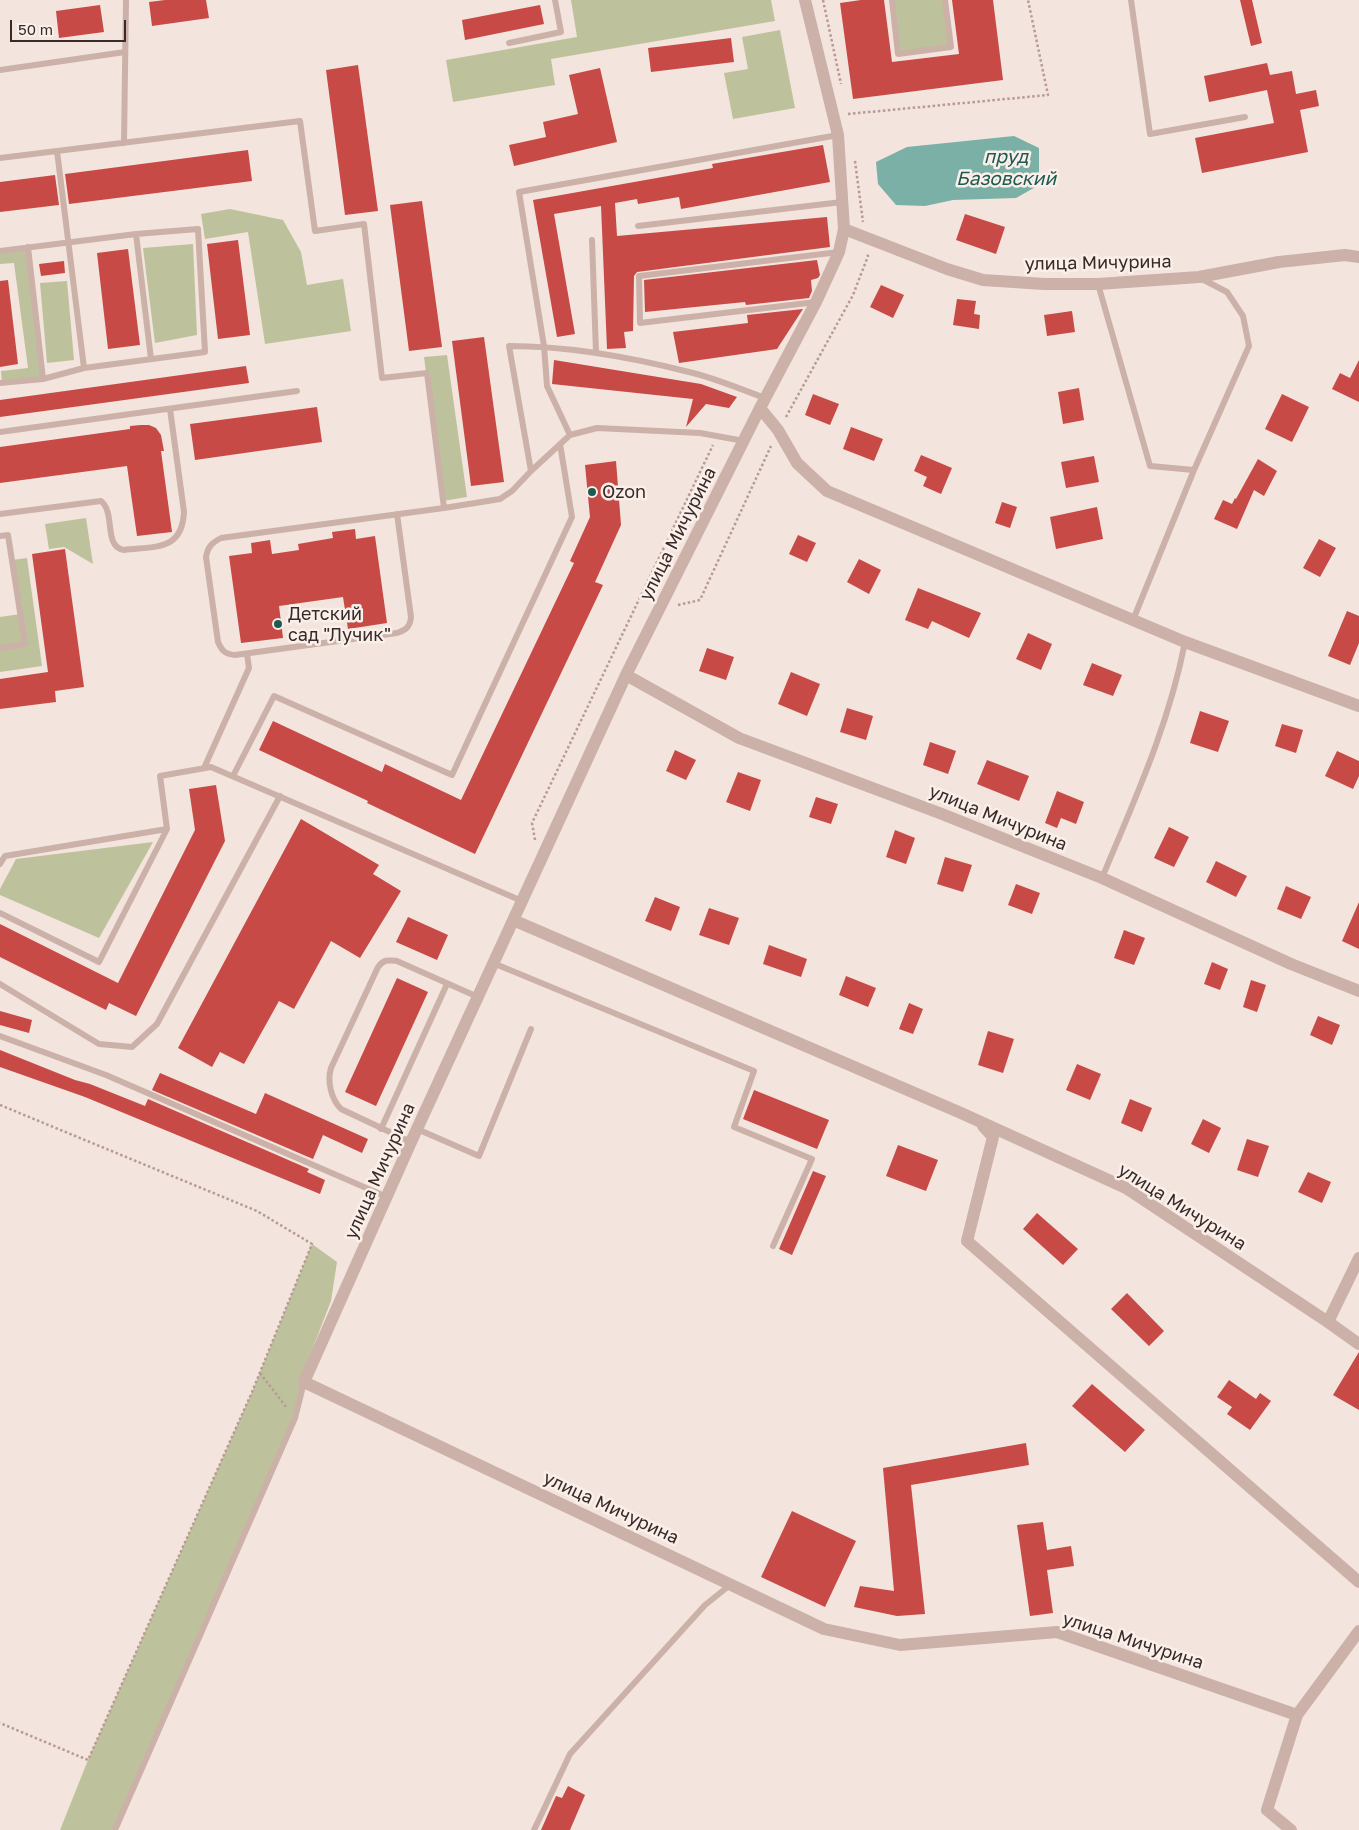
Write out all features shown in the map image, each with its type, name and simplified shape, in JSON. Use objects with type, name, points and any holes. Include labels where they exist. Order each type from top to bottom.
[{"type":"street","name":"улица Мичурина","points":[[805,0],[838,136],[844,202],[844,229],[839,252],[816,302],[762,403],[626,675],[411,1142],[304,1382],[824,1629],[900,1645],[1056,1632],[1297,1715]]},
{"type":"street","name":"улица Мичурина","points":[[844,229],[947,270],[983,280],[1044,284],[1098,284],[1199,277],[1279,262],[1345,256],[1359,257]]},
{"type":"street","points":[[762,403],[797,463],[827,492],[1184,642],[1359,706]]},
{"type":"street","name":"улица Мичурина","points":[[626,675],[739,738],[942,814],[1102,878],[1291,964],[1359,991]]},
{"type":"street","name":"улица Мичурина","points":[[513,920],[951,1109],[1126,1188],[1359,1344]]},
{"type":"street","points":[[982,1124],[993,1137],[967,1241],[1359,1582]]},
{"type":"street","points":[[1328,1322],[1359,1258]]},
{"type":"street","points":[[1291,1830],[1267,1810],[1297,1715],[1359,1631]]},
{"type":"lane","points":[[124,143],[126,0]]},
{"type":"lane","points":[[509,43],[561,32],[555,0]]},
{"type":"lane","points":[[892,0],[898,54],[951,47],[945,0]]},
{"type":"lane","points":[[1131,0],[1150,134],[1245,117]]},
{"type":"lane","points":[[0,70],[125,52]]},
{"type":"lane","points":[[0,158],[300,121],[315,231],[364,224],[382,378],[427,373],[444,508]]},
{"type":"lane","points":[[570,435],[547,386],[544,346],[520,192],[838,136]]},
{"type":"lane","points":[[57,151],[84,368]]},
{"type":"lane","points":[[638,226],[844,202]]},
{"type":"lane","points":[[0,251],[136,234],[198,229],[205,352],[84,368],[43,379],[0,383]]},
{"type":"lane","points":[[136,234],[151,359]]},
{"type":"lane","points":[[592,240],[596,352]]},
{"type":"lane","points":[[28,248],[43,379]]},
{"type":"lane","points":[[816,302],[640,323],[639,276],[839,252]]},
{"type":"lane","points":[[1132,620],[1194,470],[1249,346],[1243,316],[1227,292],[1199,277]]},
{"type":"lane","points":[[1098,284],[1150,466],[1194,470]]},
{"type":"lane","points":[[531,471],[509,346],[544,346],[596,352],[690,372],[762,403]]},
{"type":"lane","points":[[0,432],[297,392]]},
{"type":"lane","points":[[0,514],[101,501],[106,505],[112,541],[118,550],[170,543],[179,535],[183,525],[184,512],[170,409]]},
{"type":"lane","points":[[397,514],[411,617],[408,628],[397,633],[235,656],[227,654],[221,649],[218,642],[206,557],[212,543],[221,538],[500,499],[512,491],[570,435],[598,428],[700,433],[744,441]]},
{"type":"lane","points":[[233,776],[274,696],[452,775],[572,517],[560,444]]},
{"type":"lane","points":[[0,536],[8,535],[25,644],[0,648]]},
{"type":"lane","points":[[1102,878],[1151,762],[1179,672],[1184,642]]},
{"type":"lane","points":[[204,768],[249,668],[247,654]]},
{"type":"lane","points":[[0,913],[99,962],[168,829],[160,776],[211,767],[522,900]]},
{"type":"lane","points":[[0,984],[99,1044],[132,1047],[157,1024],[280,796]]},
{"type":"lane","points":[[0,864],[5,856],[168,829]]},
{"type":"lane","points":[[411,1142],[341,1109],[334,1099],[330,1085],[330,1074],[378,967],[382,961],[397,961],[478,997]]},
{"type":"lane","points":[[493,963],[754,1071],[734,1127],[812,1159],[773,1246]]},
{"type":"lane","points":[[381,1128],[448,984]]},
{"type":"lane","points":[[418,1128],[479,1156],[531,1029]]},
{"type":"lane","points":[[0,1036],[106,1075],[387,1197]]},
{"type":"lane","points":[[115,1830],[295,1418],[304,1382]]},
{"type":"lane","points":[[534,1830],[570,1754],[705,1605],[730,1585]]},
{"type":"path","points":[[824,0],[842,86]]},
{"type":"path","points":[[846,105],[848,115],[1048,95],[1028,0]]},
{"type":"path","points":[[537,848],[532,824],[718,436]]},
{"type":"path","points":[[0,1106],[257,1211],[312,1244],[260,1373],[88,1760],[0,1723]]},
{"type":"path","points":[[260,1373],[295,1418]]},
{"type":"green space","points":[[571,0],[771,0],[775,21],[551,59],[555,85],[453,102],[446,60],[577,37]]},
{"type":"green space","points":[[892,0],[945,0],[951,47],[898,54]]},
{"type":"green space","points":[[780,30],[795,108],[733,119],[724,73],[748,69],[742,37]]},
{"type":"green space","points":[[230,209],[283,220],[301,252],[307,285],[343,279],[351,331],[265,344],[248,232],[205,239],[201,214]]},
{"type":"green space","points":[[193,244],[197,335],[155,343],[143,248]]},
{"type":"green space","points":[[28,247],[43,379],[2,383],[1,371],[28,368],[14,263],[0,264],[0,251]]},
{"type":"green space","points":[[67,281],[74,360],[47,363],[40,283]]},
{"type":"green space","points":[[447,355],[467,497],[443,501],[424,357]]},
{"type":"green space","points":[[86,518],[93,564],[64,547],[49,549],[45,524]]},
{"type":"green space","points":[[27,558],[42,666],[0,672],[0,617],[20,614],[12,560]]},
{"type":"green space","points":[[153,842],[99,938],[0,895],[0,889],[16,859]]},
{"type":"green space","points":[[312,1244],[337,1262],[331,1301],[308,1360],[295,1418],[115,1830],[60,1830],[88,1760],[252,1392]]},
{"type":"water","name":"пруд Базовский","points":[[1014,136],[1039,148],[1039,185],[1016,198],[953,200],[925,206],[896,205],[878,184],[876,162],[907,147]]},
{"type":"building","points":[[206,0],[209,18],[152,26],[149,2]]},
{"type":"building","points":[[861,0],[884,0],[892,62],[959,54],[952,0],[993,0],[1003,80],[853,99],[840,3]]},
{"type":"building","points":[[1240,0],[1252,0],[1262,43],[1251,46]]},
{"type":"building","points":[[100,5],[104,32],[59,38],[56,11]]},
{"type":"building","points":[[540,5],[544,24],[465,40],[462,20]]},
{"type":"building","points":[[731,38],[734,62],[651,72],[648,48]]},
{"type":"building","points":[[1267,63],[1270,75],[1292,71],[1296,94],[1316,90],[1319,106],[1300,110],[1308,152],[1202,173],[1195,138],[1274,123],[1267,90],[1209,102],[1204,76]]},
{"type":"building","points":[[358,65],[378,211],[345,215],[326,70]]},
{"type":"building","points":[[600,68],[617,142],[514,166],[509,145],[546,137],[543,122],[578,114],[569,75]]},
{"type":"building","points":[[823,145],[830,182],[681,209],[679,197],[638,204],[637,199],[615,203],[617,236],[827,217],[830,247],[637,272],[634,276],[633,331],[624,332],[626,348],[607,349],[601,206],[554,214],[575,334],[557,337],[533,200],[713,168],[712,164]]},
{"type":"building","points":[[248,150],[252,181],[69,204],[65,174]]},
{"type":"building","points":[[55,175],[59,205],[0,212],[0,182]]},
{"type":"building","points":[[422,201],[442,347],[409,351],[390,205]]},
{"type":"building","points":[[965,214],[1005,227],[996,254],[956,240]]},
{"type":"building","points":[[238,240],[250,335],[218,339],[207,244]]},
{"type":"building","points":[[128,249],[140,345],[108,349],[97,253]]},
{"type":"building","points":[[817,260],[820,275],[818,278],[811,280],[812,291],[809,298],[746,305],[745,302],[645,312],[644,280]]},
{"type":"building","points":[[64,261],[65,273],[41,276],[39,264]]},
{"type":"building","points":[[8,280],[18,364],[0,367],[0,281]]},
{"type":"building","points":[[881,285],[904,295],[893,318],[870,307]]},
{"type":"building","points":[[957,299],[976,301],[974,314],[980,315],[979,329],[953,325]]},
{"type":"building","points":[[803,309],[777,349],[679,363],[673,332],[748,323],[747,315]]},
{"type":"building","points":[[1072,311],[1075,332],[1047,336],[1044,315]]},
{"type":"building","points":[[484,337],[504,482],[471,486],[452,341]]},
{"type":"building","points":[[554,360],[701,384],[737,397],[729,408],[706,404],[686,427],[693,399],[552,384]]},
{"type":"building","points":[[1359,360],[1359,402],[1332,389],[1340,373],[1350,378]]},
{"type":"building","points":[[246,366],[249,383],[0,417],[0,400]]},
{"type":"building","points":[[1079,388],[1084,420],[1063,424],[1058,392]]},
{"type":"building","points":[[813,394],[839,404],[830,425],[805,415]]},
{"type":"building","points":[[1282,394],[1309,407],[1292,442],[1265,429]]},
{"type":"building","points":[[317,407],[322,442],[195,460],[190,424]]},
{"type":"building","points":[[149,425],[156,428],[161,435],[164,451],[161,451],[172,532],[137,536],[127,466],[0,483],[0,447],[130,429],[130,426]]},
{"type":"building","points":[[851,427],[883,439],[874,461],[843,449]]},
{"type":"building","points":[[921,455],[952,468],[941,494],[923,486],[927,477],[914,471]]},
{"type":"building","points":[[1094,456],[1099,482],[1066,488],[1061,462]]},
{"type":"building","points":[[1258,459],[1277,471],[1264,496],[1254,490],[1237,529],[1214,519],[1223,500],[1232,504],[1236,499]]},
{"type":"building","points":[[616,461],[621,525],[595,582],[603,585],[475,854],[259,750],[273,721],[382,772],[385,764],[461,800],[574,563],[570,561],[590,517],[585,465]]},
{"type":"building","points":[[1002,502],[1017,507],[1010,528],[995,523]]},
{"type":"building","points":[[1097,507],[1103,539],[1056,549],[1050,517]]},
{"type":"building","points":[[355,529],[356,539],[375,536],[387,623],[348,629],[343,597],[279,606],[283,638],[241,643],[229,556],[252,553],[251,543],[270,540],[272,554],[299,550],[298,544],[333,538],[332,532]]},
{"type":"building","points":[[798,535],[816,543],[807,562],[789,554]]},
{"type":"building","points":[[1319,539],[1336,548],[1320,577],[1303,568]]},
{"type":"building","points":[[65,549],[84,687],[55,691],[56,702],[0,709],[0,679],[48,672],[32,554]]},
{"type":"building","points":[[859,559],[881,570],[869,594],[847,582]]},
{"type":"building","points":[[918,588],[981,613],[969,638],[932,621],[928,629],[905,620]]},
{"type":"building","points":[[1347,611],[1359,616],[1359,643],[1350,665],[1328,656]]},
{"type":"building","points":[[1028,633],[1052,644],[1041,670],[1016,659]]},
{"type":"building","points":[[707,648],[734,657],[726,680],[699,671]]},
{"type":"building","points":[[1092,663],[1122,675],[1113,696],[1083,685]]},
{"type":"building","points":[[791,672],[820,684],[807,716],[778,704]]},
{"type":"building","points":[[847,708],[873,716],[866,740],[840,732]]},
{"type":"building","points":[[1200,711],[1229,721],[1218,752],[1190,743]]},
{"type":"building","points":[[1282,724],[1303,730],[1296,753],[1275,746]]},
{"type":"building","points":[[930,742],[956,751],[948,774],[923,765]]},
{"type":"building","points":[[675,750],[696,760],[686,780],[666,771]]},
{"type":"building","points":[[1337,751],[1359,761],[1359,776],[1353,789],[1325,776]]},
{"type":"building","points":[[987,760],[1029,776],[1019,801],[977,784]]},
{"type":"building","points":[[738,772],[761,780],[750,811],[726,802]]},
{"type":"building","points":[[216,785],[225,841],[136,1016],[109,1003],[106,1010],[0,957],[0,924],[118,983],[195,830],[189,789]]},
{"type":"building","points":[[1057,791],[1084,802],[1076,824],[1061,818],[1057,828],[1045,823]]},
{"type":"building","points":[[816,797],[838,804],[831,824],[809,817]]},
{"type":"building","points":[[301,819],[379,865],[373,874],[401,891],[360,958],[331,941],[294,1009],[279,1001],[244,1064],[220,1052],[212,1067],[178,1048]]},
{"type":"building","points":[[1169,827],[1189,837],[1174,867],[1154,858]]},
{"type":"building","points":[[895,830],[915,838],[906,864],[886,857]]},
{"type":"building","points":[[945,857],[972,865],[963,892],[937,884]]},
{"type":"building","points":[[1216,861],[1247,876],[1236,897],[1206,882]]},
{"type":"building","points":[[1016,884],[1040,893],[1032,914],[1008,905]]},
{"type":"building","points":[[1286,886],[1311,897],[1301,919],[1277,909]]},
{"type":"building","points":[[655,897],[680,907],[671,931],[645,921]]},
{"type":"building","points":[[1359,902],[1359,949],[1342,941]]},
{"type":"building","points":[[709,908],[739,918],[729,945],[699,935]]},
{"type":"building","points":[[408,917],[448,935],[437,960],[396,942]]},
{"type":"building","points":[[1124,930],[1145,938],[1134,965],[1114,958]]},
{"type":"building","points":[[769,945],[807,959],[801,977],[763,964]]},
{"type":"building","points":[[1212,962],[1228,969],[1220,990],[1204,984]]},
{"type":"building","points":[[846,976],[876,988],[868,1007],[839,995]]},
{"type":"building","points":[[397,978],[428,992],[376,1106],[345,1092]]},
{"type":"building","points":[[1251,980],[1266,985],[1257,1012],[1243,1007]]},
{"type":"building","points":[[909,1003],[923,1009],[913,1034],[899,1029]]},
{"type":"building","points":[[0,1011],[32,1020],[29,1033],[0,1025]]},
{"type":"building","points":[[1318,1016],[1340,1025],[1332,1045],[1310,1035]]},
{"type":"building","points":[[988,1031],[1014,1039],[1003,1073],[978,1065]]},
{"type":"building","points":[[0,1050],[145,1106],[148,1099],[309,1169],[307,1172],[325,1180],[320,1194],[85,1097],[0,1067]]},
{"type":"building","points":[[1077,1064],[1101,1074],[1090,1100],[1066,1090]]},
{"type":"building","points":[[160,1073],[256,1114],[265,1093],[368,1139],[362,1153],[323,1135],[313,1159],[152,1090]]},
{"type":"building","points":[[754,1090],[829,1120],[817,1149],[743,1119]]},
{"type":"building","points":[[1130,1099],[1152,1108],[1142,1132],[1121,1123]]},
{"type":"building","points":[[1203,1119],[1221,1128],[1209,1153],[1191,1144]]},
{"type":"building","points":[[1247,1139],[1269,1146],[1258,1177],[1237,1170]]},
{"type":"building","points":[[898,1145],[938,1160],[926,1191],[886,1176]]},
{"type":"building","points":[[813,1171],[826,1176],[792,1255],[779,1249]]},
{"type":"building","points":[[1308,1172],[1331,1182],[1322,1203],[1298,1192]]},
{"type":"building","points":[[1037,1213],[1078,1249],[1063,1265],[1023,1229]]},
{"type":"building","points":[[1127,1293],[1164,1331],[1149,1346],[1111,1309]]},
{"type":"building","points":[[1359,1352],[1359,1410],[1333,1395]]},
{"type":"building","points":[[1229,1380],[1256,1399],[1260,1393],[1271,1401],[1250,1430],[1227,1414],[1232,1407],[1217,1397]]},
{"type":"building","points":[[1092,1384],[1145,1430],[1125,1452],[1072,1406]]},
{"type":"building","points":[[1026,1443],[1029,1465],[911,1485],[925,1614],[897,1616],[854,1607],[860,1586],[894,1591],[883,1468]]},
{"type":"building","points":[[792,1511],[856,1541],[825,1607],[761,1577]]},
{"type":"building","points":[[1043,1522],[1047,1550],[1071,1546],[1074,1566],[1047,1570],[1053,1613],[1030,1616],[1017,1525]]},
{"type":"building","points":[[568,1786],[585,1795],[570,1830],[541,1830],[556,1796],[562,1798]]},
{"type":"place","name":"Ozon","points":[[592,492]]},
{"type":"place","name":"Детский сад \"Лучик\"","points":[[278,624]]}]
